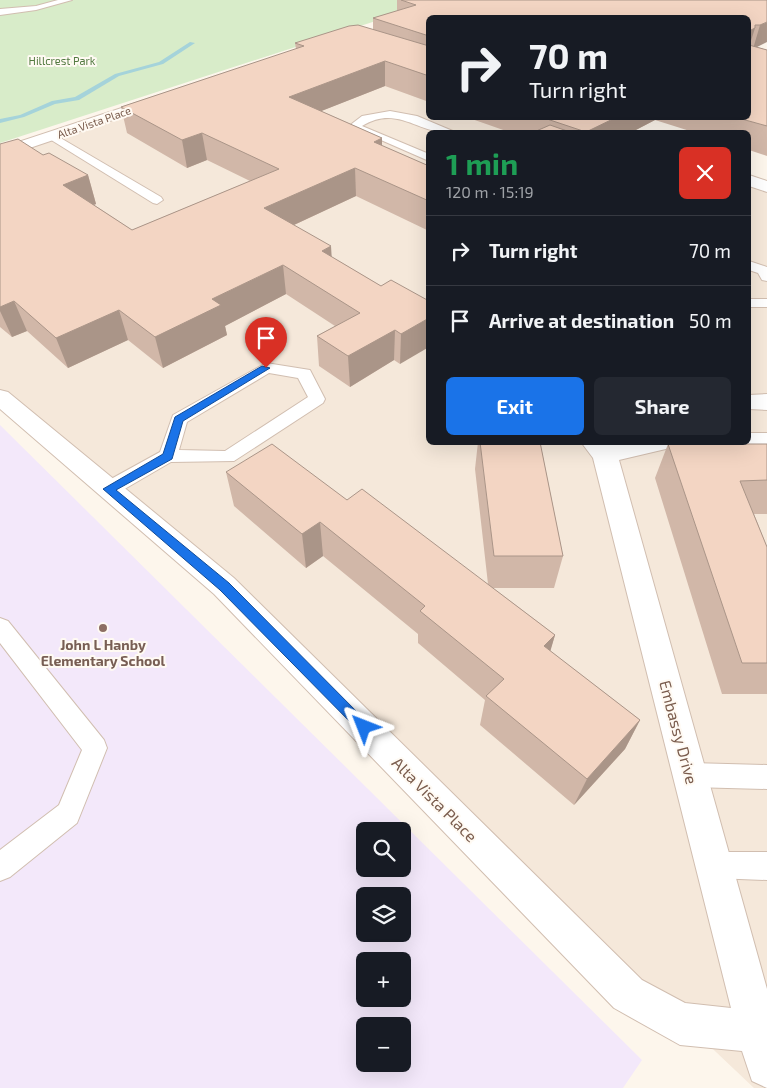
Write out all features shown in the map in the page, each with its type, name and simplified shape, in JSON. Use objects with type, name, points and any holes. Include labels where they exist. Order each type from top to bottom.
[{"type":"street","name":"Alta Vista Place","points":[[0,153],[173,95]]},
{"type":"street","points":[[751,181],[767,187]]},
{"type":"street","name":"Alta Vista Place","points":[[0,397],[224,586],[628,994],[680,1024],[758,1031]]},
{"type":"street","points":[[751,402],[767,402]]},
{"type":"street","points":[[751,441],[767,441]]},
{"type":"street","name":"Embassy Drive","points":[[634,445],[599,449],[691,774],[767,1066]]},
{"type":"lane","points":[[0,12],[36,8],[68,0]]},
{"type":"lane","points":[[426,157],[354,126],[362,120],[384,112],[402,115],[443,130]]},
{"type":"lane","points":[[52,136],[157,200]]},
{"type":"lane","points":[[751,266],[763,270],[767,277]]},
{"type":"lane","points":[[751,303],[767,303]]},
{"type":"lane","points":[[109,489],[168,456],[228,457],[317,399],[304,374],[266,368],[179,419],[168,456]]},
{"type":"lane","points":[[0,627],[95,748],[68,814],[0,867]]},
{"type":"lane","points":[[691,774],[767,776]]},
{"type":"lane","points":[[714,865],[767,866]]},
{"type":"shaded area","points":[[426,66],[426,120],[582,120],[612,130],[426,130],[426,445],[751,445],[751,181],[767,187],[767,1088],[754,1088],[224,586],[0,391],[0,153],[248,70]]},
{"type":"shaded area","name":"John L Hanby Elementary School","points":[[0,425],[401,822],[356,822],[356,877],[411,877],[411,832],[642,1060],[623,1088],[0,1088]]},
{"type":"green space","name":"Hillcrest Park","points":[[0,0],[415,0],[428,4],[0,143]]},
{"type":"building","points":[[401,0],[767,0],[767,22],[755,25],[755,28],[751,30],[751,15],[426,15],[426,35],[373,18],[416,5]]},
{"type":"building","points":[[358,25],[426,45],[426,75],[385,61],[289,97],[382,138],[374,142],[426,165],[426,200],[355,168],[264,208],[331,246],[322,251],[381,286],[391,280],[426,299],[426,320],[401,334],[395,330],[348,356],[317,336],[360,313],[283,265],[212,299],[221,305],[155,337],[119,310],[56,338],[14,301],[0,307],[0,144],[18,139],[43,155],[49,153],[88,175],[63,185],[132,230],[279,169],[202,133],[182,140],[121,107],[304,46],[295,43],[349,26]]},
{"type":"building","points":[[751,46],[767,50],[767,126],[745,120],[751,120]]},
{"type":"building","points":[[550,120],[611,120],[590,130],[580,130]]},
{"type":"building","points":[[550,125],[564,130],[539,130]]},
{"type":"building","points":[[272,444],[347,500],[362,489],[555,635],[544,646],[640,720],[587,779],[486,696],[504,679],[420,611],[425,606],[320,522],[302,534],[226,472]]},
{"type":"building","points":[[767,444],[767,480],[740,481],[767,547],[767,663],[742,663],[668,445]]},
{"type":"building","points":[[480,445],[541,445],[563,556],[494,556]]},
{"type":"waterway","points":[[0,121],[22,116],[54,102],[77,99],[117,75],[161,63],[192,43]]},
{"type":"place","name":"John L Hanby Elementary School","points":[[103,628]]},
{"type":"route","points":[[266,368],[179,419],[168,456],[109,489],[224,586],[364,727]]}]
